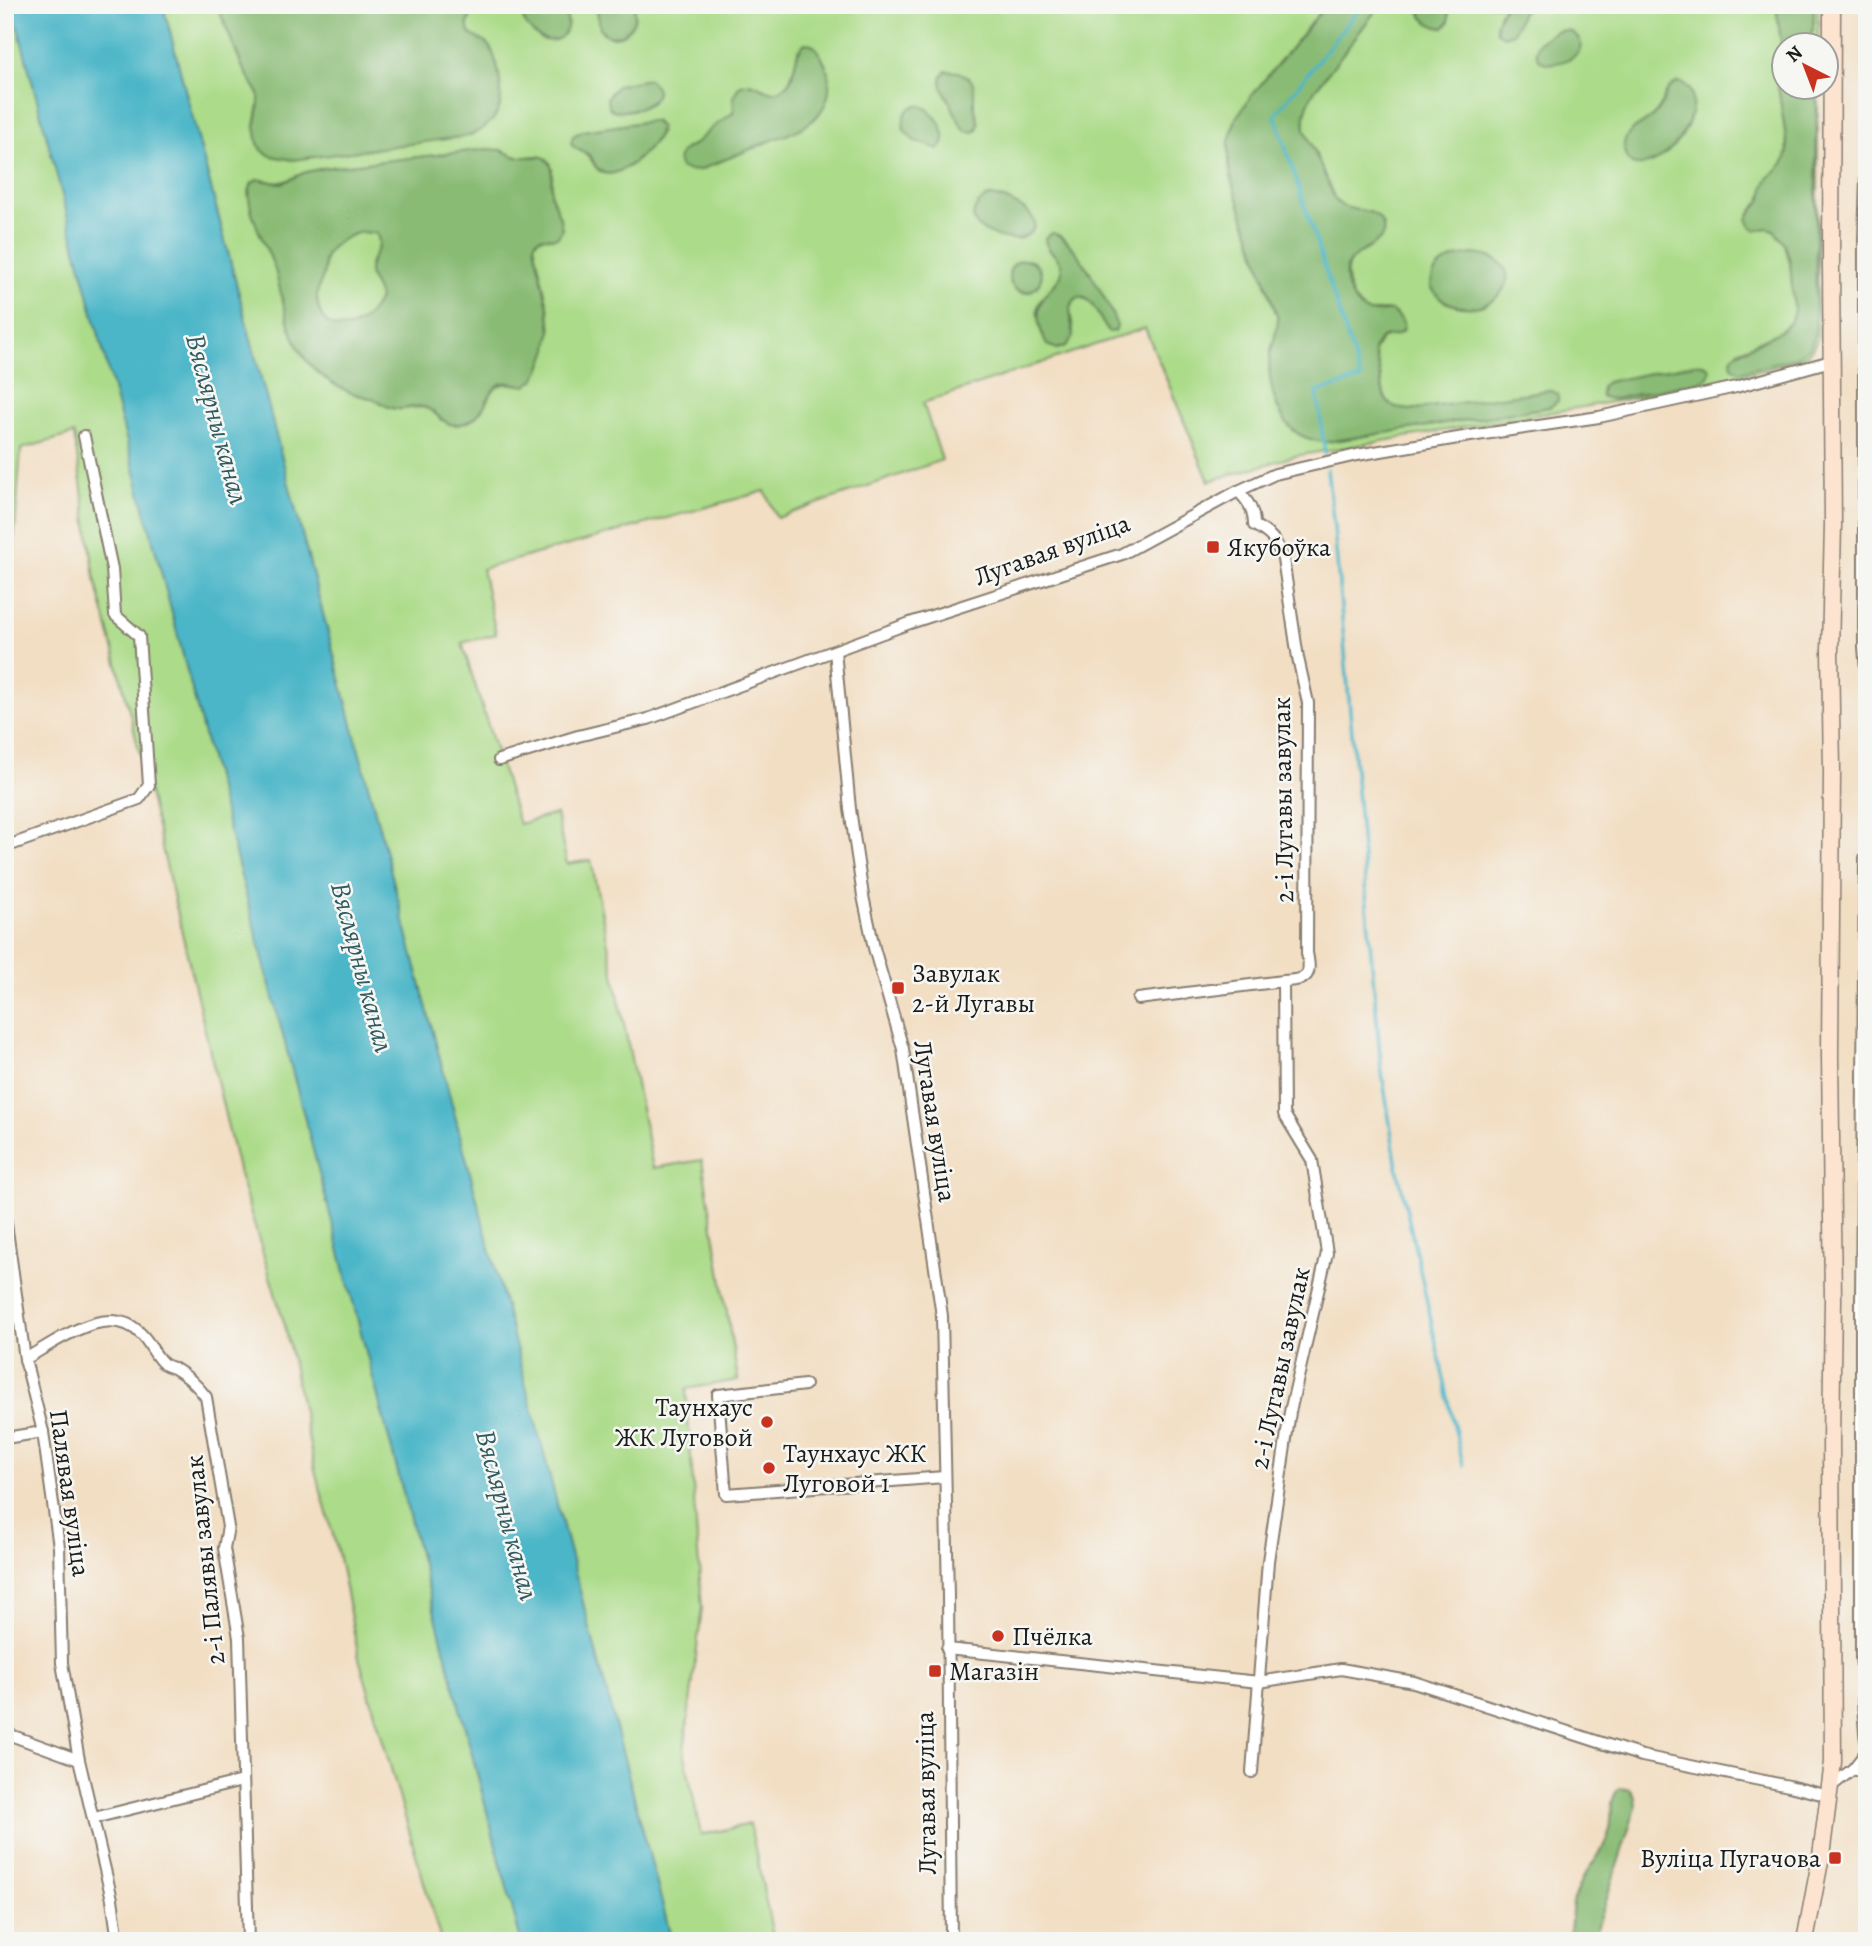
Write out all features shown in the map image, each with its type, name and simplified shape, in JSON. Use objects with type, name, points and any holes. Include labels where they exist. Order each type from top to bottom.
[{"type":"street","points":[[1805,1941],[1818,1877],[1833,1762],[1830,1055],[1832,5]]},
{"type":"street","points":[[1867,145],[1864,241],[1864,646],[1867,683]]},
{"type":"street","name":"Лугавая вуліца","points":[[499,760],[578,736],[648,719],[910,624],[1122,554],[1275,474],[1357,455],[1598,417],[1736,387],[1831,361]]},
{"type":"street","points":[[5,848],[139,799],[149,785],[139,636],[115,615],[112,569],[84,436]]},
{"type":"street","name":"2-і Лугавы завулак","points":[[1138,999],[1300,980],[1307,976],[1310,968],[1307,953],[1308,703],[1298,658],[1283,559],[1270,534],[1254,525],[1254,513],[1248,501],[1238,491]]},
{"type":"street","name":"Лугавая вуліца","points":[[835,651],[850,808],[863,896],[874,948],[903,1049],[942,1316],[951,1941]]},
{"type":"street","points":[[1867,857],[1861,1274],[1861,1657],[1867,1746]]},
{"type":"street","name":"2-і Лугавы завулак","points":[[1252,1772],[1268,1561],[1290,1412],[1327,1253],[1312,1160],[1284,1114],[1283,981]]},
{"type":"street","name":"Палявая вуліца","points":[[5,1216],[25,1359],[43,1432],[59,1548],[62,1663],[79,1760],[112,1899],[118,1941]]},
{"type":"street","name":"2-і Палявы завулак","points":[[25,1359],[91,1323],[106,1320],[125,1322],[141,1333],[163,1364],[197,1384],[206,1397],[228,1527],[224,1548],[239,1638],[248,1941]]},
{"type":"street","points":[[805,1385],[718,1395],[726,1494],[944,1477]]},
{"type":"street","points":[[5,1438],[43,1432]]},
{"type":"street","points":[[947,1649],[1259,1682],[1341,1669],[1414,1682],[1642,1756],[1788,1786],[1830,1791]]},
{"type":"street","points":[[5,1733],[79,1760]]},
{"type":"street","points":[[1830,1791],[1867,1751]]},
{"type":"street","points":[[1853,1769],[1867,1774]]},
{"type":"street","points":[[94,1818],[242,1781]]},
{"type":"green space","points":[[5,5],[217,5],[242,66],[259,94],[255,127],[491,49],[469,33],[468,20],[477,11],[492,14],[505,5],[528,5],[526,8],[541,39],[551,40],[565,30],[565,5],[596,5],[600,28],[603,33],[614,37],[624,34],[630,26],[634,5],[1326,5],[1236,118],[1232,181],[1278,319],[1269,365],[1277,404],[1292,429],[1308,438],[1327,442],[1550,407],[1550,390],[1410,410],[1394,407],[1386,400],[1374,351],[1381,339],[1403,331],[1403,323],[1399,316],[1389,311],[1363,310],[1352,295],[1347,276],[1349,263],[1363,239],[1370,212],[1347,208],[1335,200],[1305,129],[1306,108],[1315,90],[1380,5],[1419,5],[1423,18],[1441,28],[1449,14],[1443,5],[1505,5],[1500,12],[1496,28],[1509,35],[1521,12],[1534,5],[1776,5],[1779,32],[1770,32],[1770,102],[1780,102],[1788,151],[1766,186],[1761,200],[1747,219],[1774,230],[1785,245],[1790,262],[1794,311],[1790,323],[1779,332],[1738,351],[1815,333],[1818,102],[1818,337],[1810,352],[1796,361],[1664,393],[1295,456],[1209,481],[1145,328],[923,403],[942,460],[777,518],[765,491],[482,569],[496,634],[462,643],[519,824],[556,814],[567,864],[591,860],[653,1168],[702,1160],[738,1380],[686,1389],[702,1608],[684,1751],[701,1835],[750,1824],[774,1941],[441,1941],[359,1658],[338,1553],[315,1470],[285,1326],[239,1174],[133,725],[95,578],[74,434],[21,449],[5,665]],"holes":[[[799,48],[800,129],[685,148],[695,144],[730,116],[735,108],[733,97],[750,83],[771,92],[784,88],[791,76]],[[645,79],[652,102],[631,110],[610,109],[607,98],[614,89]],[[941,82],[974,85],[978,128],[975,132],[966,131]],[[1690,90],[1691,114],[1684,133],[1677,142],[1651,163],[1635,128],[1658,110],[1665,94]],[[654,121],[660,133],[635,161],[609,173],[596,168],[590,158],[578,150],[578,132]],[[488,149],[516,157],[537,156],[547,160],[552,169],[552,201],[560,218],[553,238],[541,237],[534,245],[551,330],[520,385],[500,385],[470,421],[441,420],[423,407],[392,408],[327,380],[312,367],[294,337],[273,262],[255,219],[248,191],[265,180],[283,182],[320,169]],[[992,196],[1007,200],[1029,214],[1007,238],[987,232]],[[1060,235],[1091,273],[1098,312],[1087,300],[1075,298],[1070,311],[1072,334],[1066,346],[1057,349],[1037,310],[1045,294],[1061,275],[1059,259],[1049,250]],[[1474,254],[1494,259],[1507,283],[1495,298],[1488,303],[1472,307],[1445,302]],[[1025,260],[1035,262],[1042,275],[1035,288],[1024,293],[1018,292],[1011,282],[1010,273]],[[1704,364],[1699,382],[1614,399],[1603,397],[1607,382]]]},
{"type":"green space","points":[[217,5],[505,5],[497,15],[477,11],[468,23],[469,33],[487,44],[494,56],[501,102],[488,125],[468,136],[293,160],[271,156],[258,144],[255,127],[259,94],[242,66]]},
{"type":"green space","points":[[528,5],[565,5],[567,28],[557,40],[550,41],[537,36],[526,25],[523,18]]},
{"type":"green space","points":[[596,5],[634,5],[635,14],[629,29],[622,35],[607,36],[600,28]]},
{"type":"green space","points":[[1326,5],[1380,5],[1315,90],[1306,108],[1305,129],[1335,200],[1348,208],[1373,214],[1382,223],[1383,233],[1379,241],[1352,259],[1347,268],[1346,281],[1353,298],[1362,308],[1369,312],[1391,311],[1403,324],[1400,333],[1382,338],[1374,351],[1386,400],[1394,407],[1410,410],[1550,390],[1558,394],[1558,401],[1550,407],[1327,442],[1300,435],[1281,414],[1271,385],[1269,365],[1278,319],[1232,181],[1229,141],[1236,118],[1252,95]]},
{"type":"green space","points":[[1419,5],[1443,5],[1449,14],[1449,22],[1444,28],[1430,24],[1423,18]]},
{"type":"green space","points":[[1505,5],[1531,5],[1523,10],[1513,33],[1504,36],[1497,32],[1496,23]]},
{"type":"green space","points":[[1776,5],[1814,5],[1812,32],[1780,32]]},
{"type":"green space","points":[[1814,5],[1818,5],[1818,32],[1812,32]]},
{"type":"green space","points":[[1567,30],[1575,34],[1580,41],[1580,49],[1575,55],[1557,63],[1540,60],[1537,53],[1539,42],[1556,31]]},
{"type":"green space","points":[[805,43],[812,44],[819,53],[828,74],[828,95],[818,115],[795,131],[700,170],[689,171],[680,167],[678,159],[682,151],[695,144],[734,112],[733,97],[739,86],[751,84],[775,91],[786,86]]},
{"type":"green space","points":[[946,71],[959,72],[974,85],[974,106],[979,124],[974,132],[966,131],[962,127],[942,87],[941,78]]},
{"type":"green space","points":[[648,79],[655,86],[657,93],[647,104],[628,110],[610,109],[607,98],[618,85]]},
{"type":"green space","points":[[1679,82],[1689,89],[1693,101],[1684,132],[1661,158],[1646,164],[1632,164],[1624,152],[1626,137],[1658,111],[1668,90]]},
{"type":"green space","points":[[1780,102],[1817,102],[1815,333],[1808,348],[1795,358],[1740,372],[1732,367],[1733,355],[1779,332],[1790,323],[1794,311],[1790,262],[1785,245],[1774,230],[1756,230],[1748,222],[1750,214],[1762,199],[1766,182],[1782,165],[1788,150]]},
{"type":"green space","points":[[918,105],[930,111],[940,123],[944,137],[939,149],[914,141],[904,130],[905,114]]},
{"type":"green space","points":[[650,121],[660,127],[658,134],[647,151],[620,171],[601,172],[590,156],[571,144],[573,136],[583,131]]},
{"type":"green space","points":[[488,149],[501,150],[516,157],[543,157],[550,163],[551,195],[562,229],[558,237],[538,239],[534,245],[551,330],[548,349],[534,380],[526,386],[507,383],[498,385],[473,419],[457,425],[446,423],[434,412],[423,407],[396,409],[351,393],[329,381],[315,369],[304,356],[290,327],[273,263],[253,215],[249,192],[252,183],[258,179],[283,183],[303,173],[323,168]],"holes":[[[361,232],[376,233],[379,243],[369,271],[379,298],[373,310],[355,325],[335,327],[320,313],[317,299],[326,256],[333,246],[350,236]]]},
{"type":"green space","points":[[992,196],[1014,203],[1028,213],[1035,225],[1032,231],[1013,239],[993,235],[980,228],[974,218],[975,209],[978,204]]},
{"type":"green space","points":[[361,232],[376,233],[379,238],[369,271],[379,298],[373,310],[355,325],[335,327],[320,313],[317,299],[325,258],[336,243]]},
{"type":"green space","points":[[1052,233],[1061,237],[1081,258],[1113,316],[1117,326],[1115,331],[1109,332],[1092,305],[1082,297],[1076,299],[1070,307],[1073,337],[1066,346],[1057,349],[1047,345],[1039,323],[1039,309],[1045,295],[1058,281],[1062,271],[1059,261],[1046,243],[1045,238]]},
{"type":"green space","points":[[1474,254],[1493,259],[1504,267],[1507,277],[1504,288],[1496,298],[1483,305],[1468,307],[1441,299],[1431,286],[1435,272],[1445,262]]},
{"type":"green space","points":[[1025,260],[1036,265],[1041,276],[1036,287],[1025,292],[1014,287],[1009,276],[1014,265]]},
{"type":"green space","points":[[1693,364],[1707,366],[1710,370],[1708,377],[1699,382],[1614,399],[1601,395],[1602,386],[1607,382]]},
{"type":"green space","points":[[1620,1788],[1631,1790],[1636,1807],[1593,1941],[1569,1941],[1575,1894],[1608,1837],[1612,1802]]},
{"type":"water","name":"Вяслярны канал","points":[[12,5],[163,5],[672,1941],[521,1941]]},
{"type":"waterway","points":[[1325,454],[1317,392],[1361,379],[1275,115],[1362,5]]},
{"type":"waterway","points":[[1327,470],[1381,1067],[1396,1162],[1463,1465]]},
{"type":"place","name":"Якубоўка","points":[[1213,547]]},
{"type":"place","name":"Завулак 2-й Лугавы","points":[[898,988]]},
{"type":"place","name":"Таунхаус ЖК Луговой","points":[[767,1422]]},
{"type":"place","name":"Таунхаус ЖК Луговой 1","points":[[769,1468]]},
{"type":"place","name":"Пчёлка","points":[[998,1636]]},
{"type":"place","name":"Магазін","points":[[935,1671]]},
{"type":"place","name":"Вуліца Пугачова","points":[[1835,1858]]}]
